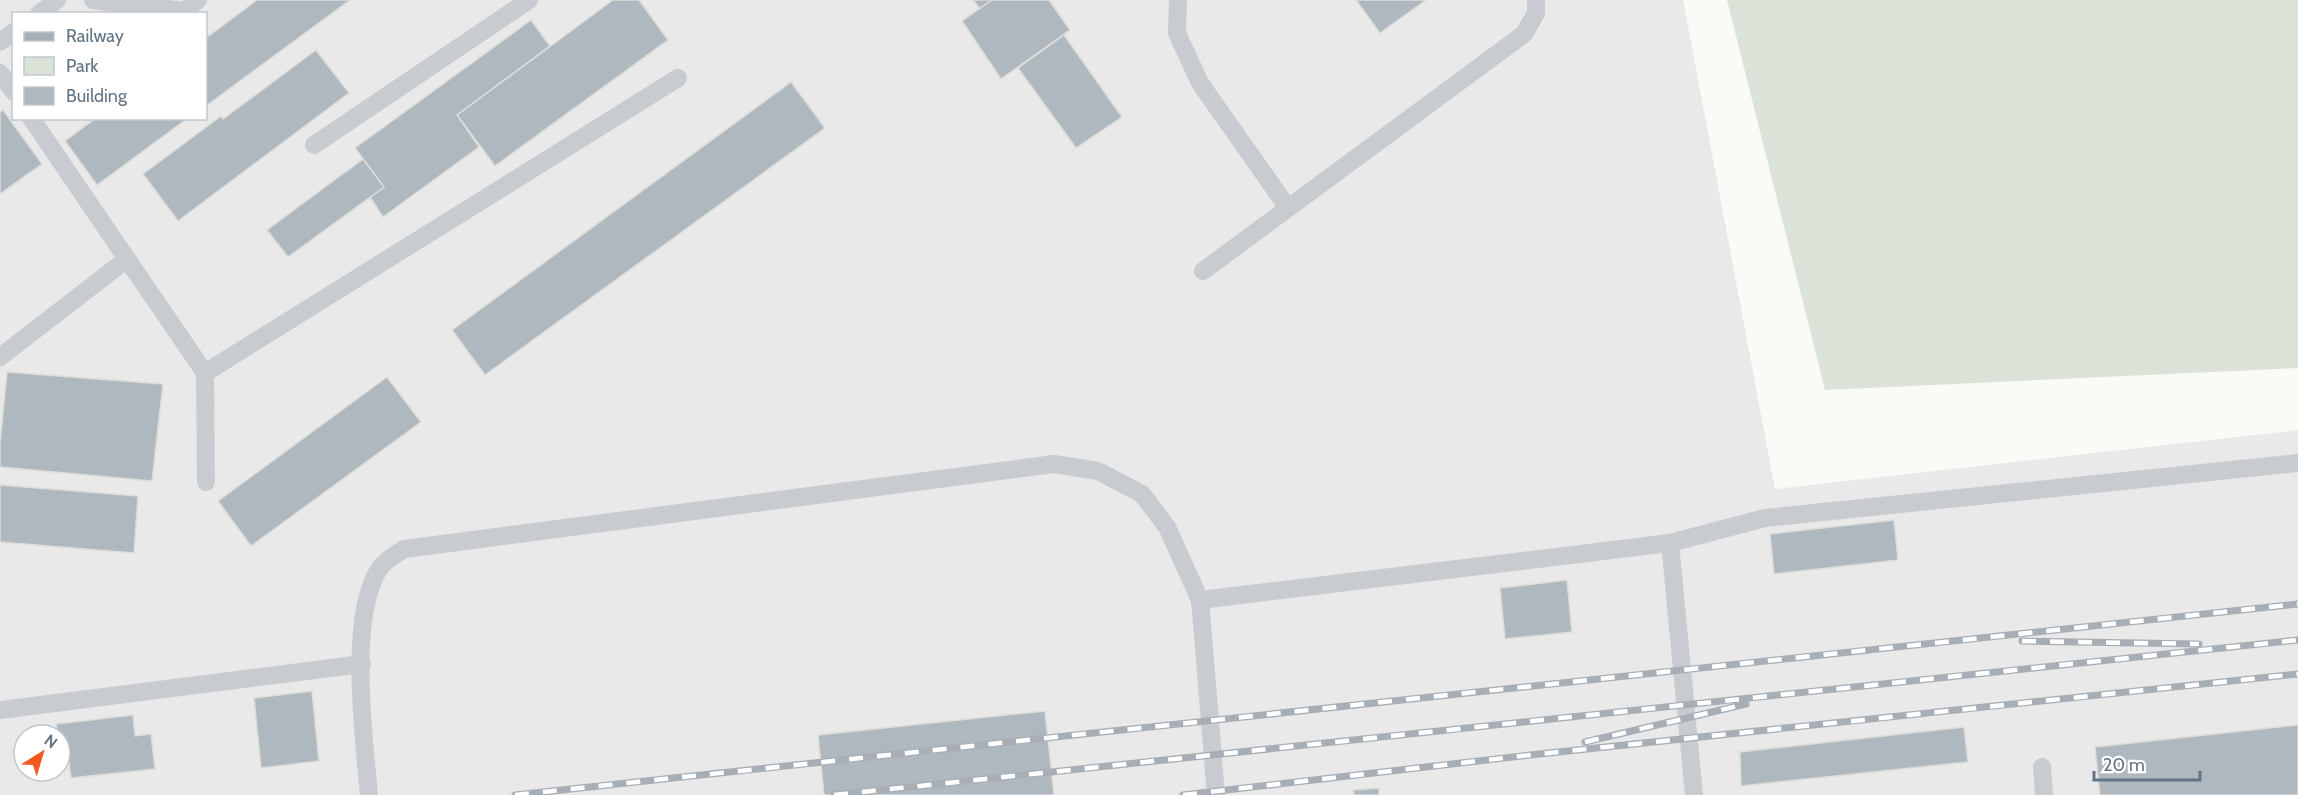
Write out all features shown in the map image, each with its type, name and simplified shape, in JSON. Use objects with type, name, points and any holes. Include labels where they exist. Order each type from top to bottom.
[{"type":"lane","points":[[42,12],[57,0]]},
{"type":"lane","points":[[93,0],[184,11],[198,0]]},
{"type":"lane","points":[[314,145],[529,0]]},
{"type":"lane","points":[[1178,0],[1177,33],[1200,83],[1288,208]]},
{"type":"lane","points":[[1203,271],[1524,34],[1536,14],[1536,0]]},
{"type":"lane","points":[[0,73],[12,89]]},
{"type":"lane","points":[[205,374],[678,78]]},
{"type":"lane","points":[[32,120],[205,374],[206,482]]},
{"type":"lane","points":[[0,357],[127,259]]},
{"type":"lane","points":[[1200,600],[1670,543],[1765,518],[2298,463]]},
{"type":"lane","points":[[369,795],[361,700],[363,609],[379,568],[404,549],[1054,464],[1098,471],[1142,494],[1167,527],[1200,600],[1216,795]]},
{"type":"lane","points":[[1670,543],[1694,795]]},
{"type":"lane","points":[[0,710],[362,664]]},
{"type":"lane","points":[[2042,767],[2044,795]]},
{"type":"shaded area","points":[[0,0],[1683,0],[1775,489],[2298,430],[2298,795],[0,795]]},
{"type":"green space","points":[[1727,0],[2298,0],[2298,368],[1825,390]]},
{"type":"building","points":[[257,0],[350,0],[207,105],[207,37]]},
{"type":"building","points":[[613,0],[639,0],[668,40],[495,166],[457,115]]},
{"type":"building","points":[[973,0],[992,0],[980,9]]},
{"type":"building","points":[[992,0],[1049,0],[1070,30],[1001,79],[962,21]]},
{"type":"building","points":[[1356,0],[1426,0],[1380,33]]},
{"type":"building","points":[[531,20],[550,46],[457,115],[479,147],[383,217],[370,197],[384,187],[355,148]]},
{"type":"building","points":[[1064,35],[1122,117],[1076,148],[1018,68]]},
{"type":"building","points":[[316,50],[349,93],[178,221],[143,174],[221,116],[223,119]]},
{"type":"building","points":[[791,82],[825,128],[485,375],[452,330]]},
{"type":"building","points":[[3,110],[42,164],[0,194],[0,112]]},
{"type":"building","points":[[93,120],[185,120],[97,185],[65,141]]},
{"type":"building","points":[[363,159],[384,187],[288,257],[267,230]]},
{"type":"building","points":[[7,372],[163,384],[152,481],[0,467]]},
{"type":"building","points":[[387,377],[421,422],[251,546],[218,501]]},
{"type":"building","points":[[0,485],[138,496],[134,553],[0,542]]},
{"type":"building","points":[[1894,520],[1898,560],[1774,574],[1770,534]]},
{"type":"building","points":[[1567,580],[1572,632],[1505,639],[1500,588]]},
{"type":"building","points":[[312,691],[319,761],[261,768],[254,698]]},
{"type":"building","points":[[1045,711],[1054,795],[824,795],[818,735]]},
{"type":"building","points":[[133,715],[135,736],[151,734],[155,769],[72,778],[72,723],[65,723]]},
{"type":"building","points":[[2298,725],[2298,795],[2100,795],[2095,747]]},
{"type":"building","points":[[1964,727],[1968,762],[1741,786],[1740,752]]},
{"type":"building","points":[[1379,788],[1379,795],[1354,795],[1353,790]]},
{"type":"railway","points":[[515,795],[2298,604]]},
{"type":"railway","points":[[834,795],[2298,640]]},
{"type":"railway","points":[[2022,641],[2199,644]]},
{"type":"railway","points":[[1183,795],[1530,755],[2298,674]]},
{"type":"railway","points":[[1585,742],[1746,704]]}]
